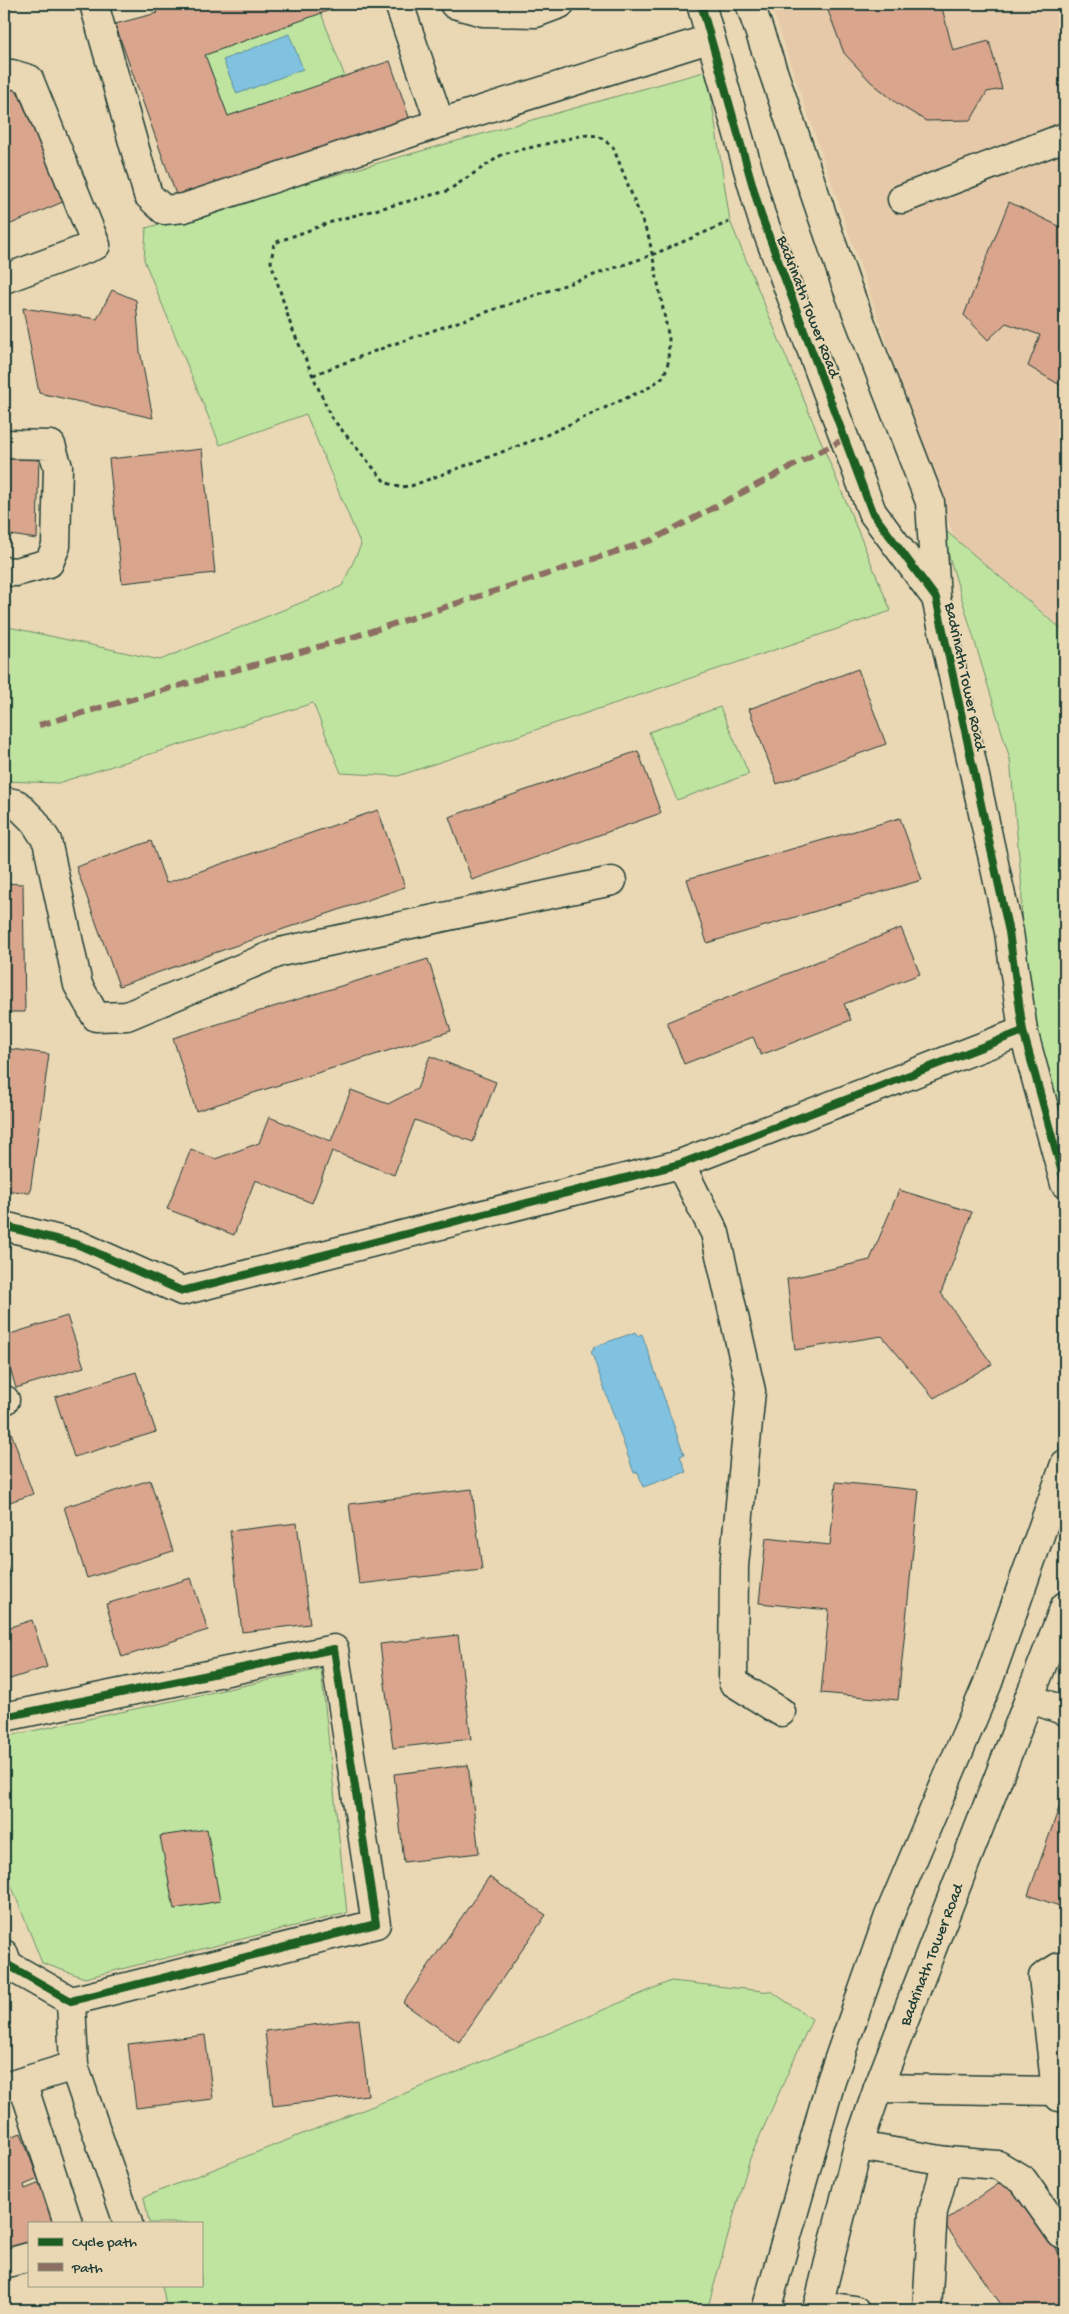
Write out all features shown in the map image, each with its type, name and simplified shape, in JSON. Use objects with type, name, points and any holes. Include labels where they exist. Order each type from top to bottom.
[{"type":"street","points":[[94,4],[148,195],[164,210],[184,208],[440,123],[709,39]]},
{"type":"street","points":[[399,4],[440,123]]},
{"type":"street","points":[[454,4],[482,12],[536,13],[560,4]]},
{"type":"street","name":"Badrinath Tower Road","points":[[701,4],[709,39],[761,215],[872,512],[936,598],[1010,932],[1023,1031],[1065,1184]]},
{"type":"street","points":[[750,4],[845,282],[930,502],[936,598]]},
{"type":"street","points":[[4,77],[12,74],[29,79],[96,245],[4,279]]},
{"type":"street","points":[[902,199],[1065,137]]},
{"type":"street","points":[[4,444],[51,445],[58,467],[56,546],[48,563],[16,572],[4,571]]},
{"type":"street","points":[[4,801],[17,804],[34,821],[47,841],[78,985],[96,1017],[127,1016],[280,952],[612,881]]},
{"type":"street","points":[[4,1226],[79,1245],[182,1291],[680,1164],[1023,1031]]},
{"type":"street","points":[[680,1164],[715,1233],[751,1391],[734,1566],[733,1682],[781,1712]]},
{"type":"street","points":[[766,2310],[831,2081],[889,1916],[988,1685],[1065,1464]]},
{"type":"street","name":"Badrinath Tower Road","points":[[818,2308],[858,2146],[878,2088],[1065,1606]]},
{"type":"street","points":[[4,1717],[334,1649],[376,1924],[71,2001],[8,1965],[4,1954]]},
{"type":"street","points":[[1029,1698],[1065,1711]]},
{"type":"street","points":[[878,2088],[1061,2094],[1043,1977],[1059,1967],[1065,1966]]},
{"type":"street","points":[[71,2001],[74,2066],[128,2222]]},
{"type":"street","points":[[68,2222],[13,2085],[74,2066]]},
{"type":"street","points":[[858,2146],[947,2161],[998,2165],[1023,2180],[1061,2234],[1065,2236]]},
{"type":"street","points":[[927,2310],[933,2212],[947,2161]]},
{"type":"street","points":[[4,2264],[28,2257]]},
{"type":"street","points":[[818,2308],[855,2310]]},
{"type":"path","points":[[584,135],[599,136],[612,147],[621,163],[649,238],[668,340],[668,363],[664,376],[650,387],[542,437],[411,486],[399,487],[385,482],[331,417],[313,375],[291,326],[271,262],[274,243],[336,220],[447,191],[503,154],[564,138],[584,135]]},
{"type":"path","points":[[313,375],[388,346],[652,255],[730,221],[761,215]]},
{"type":"shaded area","points":[[770,4],[1065,4],[1065,630],[954,538]]},
{"type":"green space","points":[[321,13],[345,77],[228,116],[205,55]]},
{"type":"green space","points":[[707,71],[730,221],[891,611],[398,776],[341,773],[313,703],[58,783],[4,781],[4,626],[160,660],[342,586],[361,545],[306,414],[220,445],[144,260],[146,228]]},
{"type":"green space","points":[[940,526],[1065,632],[1065,1212],[1018,1058],[1022,889],[1010,759]]},
{"type":"green space","points":[[720,707],[749,774],[677,800],[649,732]]},
{"type":"green space","points":[[321,1669],[347,1913],[85,1978],[42,1963],[4,1867],[4,1737]]},
{"type":"green space","points":[[671,1981],[772,1992],[812,2019],[750,2158],[707,2310],[167,2310],[162,2286],[202,2286],[202,2222],[149,2222],[144,2197],[441,2079]]},
{"type":"water","points":[[289,34],[303,69],[237,94],[223,60]]},
{"type":"water","points":[[636,1332],[637,1336],[642,1334],[684,1455],[680,1456],[686,1472],[643,1487],[638,1472],[634,1473],[591,1351],[594,1350],[593,1347]]},
{"type":"building","points":[[154,4],[347,4],[205,55],[228,116],[390,61],[412,126],[179,203],[115,24],[157,13]]},
{"type":"building","points":[[828,4],[941,4],[953,51],[989,41],[1002,89],[987,92],[971,120],[926,121],[898,104],[871,82],[844,53],[827,8]]},
{"type":"building","points":[[15,86],[65,201],[4,227],[4,91]]},
{"type":"building","points":[[1009,202],[1065,229],[1065,388],[1028,366],[1040,335],[1006,323],[988,340],[964,315]]},
{"type":"building","points":[[112,290],[136,300],[140,351],[153,418],[39,393],[23,308],[97,319]]},
{"type":"building","points":[[202,449],[215,573],[122,583],[109,459]]},
{"type":"building","points":[[4,452],[39,454],[37,539],[4,534]]},
{"type":"building","points":[[858,669],[886,744],[777,784],[749,709]]},
{"type":"building","points":[[638,751],[661,813],[472,880],[449,817]]},
{"type":"building","points":[[378,810],[405,887],[119,986],[76,867],[151,841],[166,883]]},
{"type":"building","points":[[900,818],[922,880],[707,943],[687,879]]},
{"type":"building","points":[[4,883],[23,884],[25,1012],[4,1012]]},
{"type":"building","points":[[901,928],[920,974],[844,1004],[851,1020],[761,1055],[753,1037],[684,1064],[667,1022]]},
{"type":"building","points":[[428,959],[451,1031],[196,1111],[173,1038]]},
{"type":"building","points":[[4,1048],[49,1054],[30,1193],[4,1190]]},
{"type":"building","points":[[430,1056],[496,1082],[473,1142],[415,1120],[394,1175],[332,1151],[312,1203],[255,1180],[234,1235],[167,1209],[191,1149],[215,1159],[259,1143],[269,1117],[331,1141],[351,1090],[388,1104],[417,1089]]},
{"type":"building","points":[[899,1190],[972,1212],[941,1293],[992,1364],[934,1398],[882,1336],[795,1350],[787,1279],[870,1260]]},
{"type":"building","points":[[67,1316],[84,1367],[16,1388],[4,1349],[4,1336]]},
{"type":"building","points":[[136,1372],[156,1432],[74,1457],[55,1397]]},
{"type":"building","points":[[6,1418],[33,1494],[4,1504],[4,1419]]},
{"type":"building","points":[[150,1480],[173,1551],[87,1578],[64,1507]]},
{"type":"building","points":[[836,1482],[919,1490],[898,1700],[821,1693],[829,1610],[759,1603],[766,1538],[830,1545]]},
{"type":"building","points":[[472,1489],[482,1570],[359,1584],[349,1504]]},
{"type":"building","points":[[297,1523],[310,1624],[242,1632],[230,1531]]},
{"type":"building","points":[[4,1557],[10,1576],[4,1578]]},
{"type":"building","points":[[191,1578],[208,1630],[122,1657],[106,1604]]},
{"type":"building","points":[[32,1620],[47,1667],[4,1681],[4,1629]]},
{"type":"building","points":[[458,1635],[471,1739],[393,1748],[380,1644]]},
{"type":"building","points":[[468,1765],[479,1853],[404,1862],[394,1774]]},
{"type":"building","points":[[1065,1791],[1065,1908],[1028,1895]]},
{"type":"building","points":[[207,1829],[220,1901],[174,1909],[160,1836]]},
{"type":"building","points":[[489,1877],[546,1915],[459,2042],[403,2003]]},
{"type":"building","points":[[1065,1998],[1065,2089],[1049,2001]]},
{"type":"building","points":[[359,2019],[368,2095],[273,2106],[265,2031]]},
{"type":"building","points":[[205,2035],[213,2099],[136,2108],[128,2044]]},
{"type":"building","points":[[21,2133],[38,2179],[24,2185],[25,2189],[40,2183],[55,2222],[28,2222],[28,2243],[4,2252],[4,2139]]},
{"type":"building","points":[[1007,2178],[1065,2262],[1065,2310],[1005,2310],[943,2222]]},
{"type":"marked path","points":[[39,725],[350,638],[652,540],[846,438]]},
{"type":"cycle path","points":[[701,4],[761,215],[872,512],[936,598],[1009,932],[1023,1031],[1065,1184]]},
{"type":"cycle path","points":[[4,1226],[79,1245],[182,1291],[680,1164],[1023,1031]]},
{"type":"cycle path","points":[[4,1717],[334,1649],[376,1924],[71,2001],[8,1965],[4,1954]]}]
